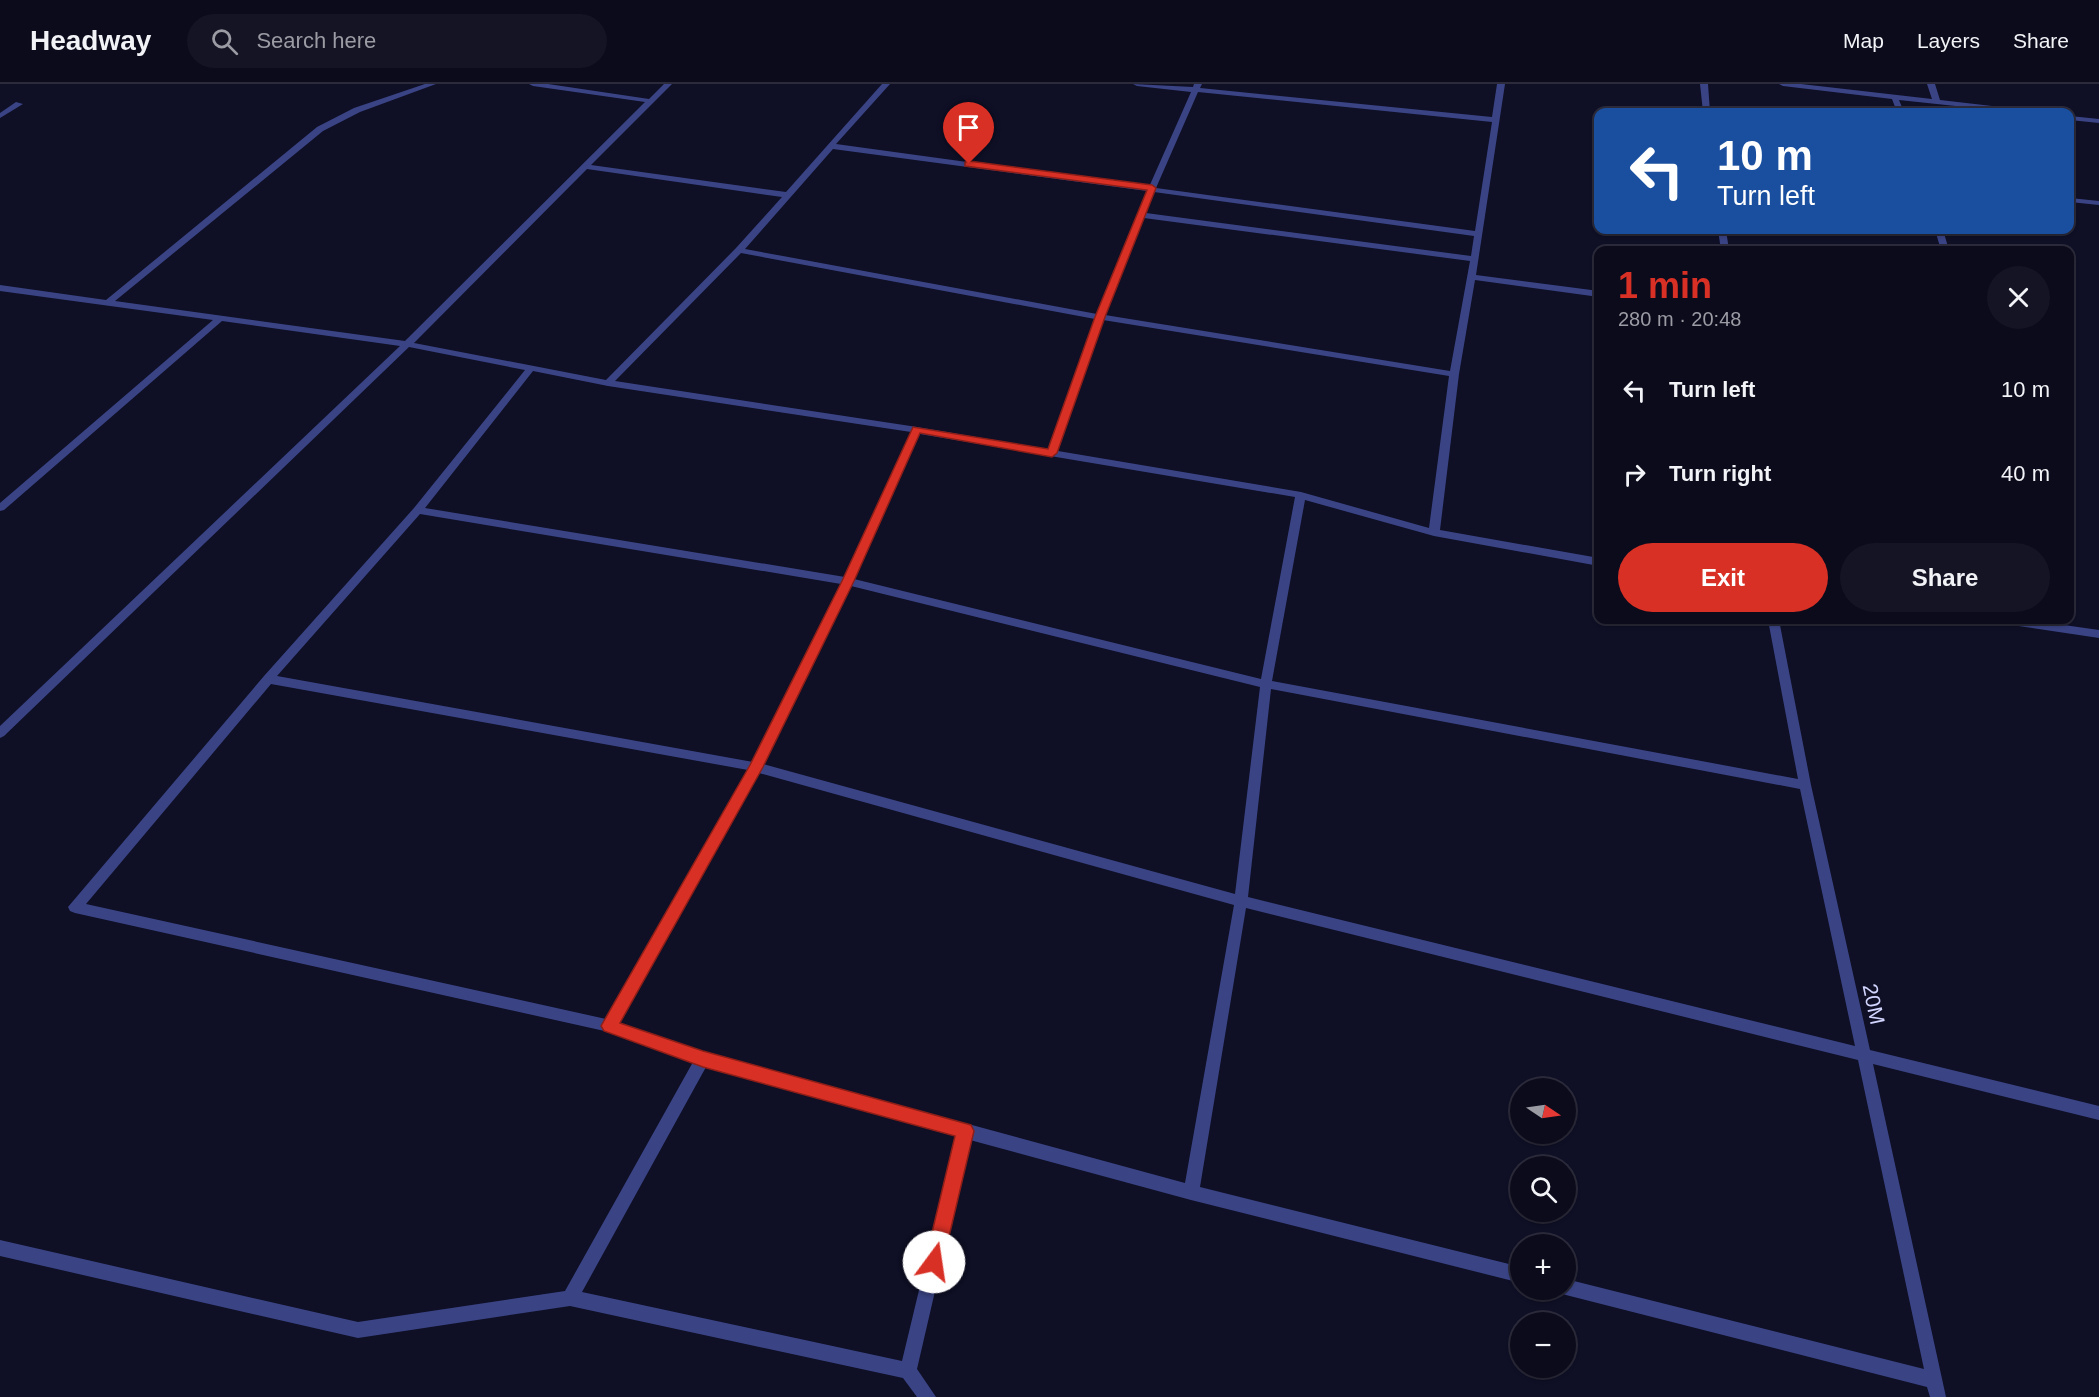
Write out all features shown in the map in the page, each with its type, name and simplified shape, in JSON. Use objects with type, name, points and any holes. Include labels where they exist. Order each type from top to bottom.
[{"type":"street","points":[[108,303],[320,129],[357,111],[432,84]]},
{"type":"street","points":[[533,84],[651,101]]},
{"type":"street","points":[[0,733],[407,344],[668,84]]},
{"type":"street","points":[[608,383],[739,250],[886,84]]},
{"type":"street","points":[[1137,84],[1197,88],[1496,120]]},
{"type":"street","points":[[1434,533],[1454,374],[1475,259],[1501,84]]},
{"type":"street","points":[[1704,84],[1707,108]]},
{"type":"street","points":[[1783,84],[1990,108]]},
{"type":"street","points":[[1931,84],[1937,102]]},
{"type":"street","points":[[1052,453],[1100,317],[1152,188],[1197,88]]},
{"type":"street","points":[[1895,97],[1899,108]]},
{"type":"street","points":[[0,116],[19,104]]},
{"type":"street","points":[[2074,118],[2099,121]]},
{"type":"street","points":[[831,146],[1479,234]]},
{"type":"street","points":[[585,166],[788,195]]},
{"type":"street","points":[[2074,200],[2099,203]]},
{"type":"street","points":[[1141,215],[1475,259]]},
{"type":"street","points":[[739,250],[1100,317],[1454,374]]},
{"type":"street","points":[[1472,277],[1594,293]]},
{"type":"street","points":[[0,288],[407,344],[608,383],[916,429],[1301,495],[1434,533],[1594,561]]},
{"type":"street","points":[[0,508],[220,318]]},
{"type":"street","points":[[532,368],[418,510],[268,679],[75,907],[609,1026],[703,1059],[965,1131],[1191,1192],[1510,1272]]},
{"type":"street","points":[[609,1026],[756,767],[848,581],[916,429]]},
{"type":"street","points":[[1191,1192],[1241,901],[1266,684],[1301,495]]},
{"type":"street","points":[[418,510],[848,581],[1266,684],[1805,785]]},
{"type":"street","name":"20M","points":[[1775,624],[1805,785],[1938,1397]]},
{"type":"street","points":[[2061,624],[2099,634]]},
{"type":"street","points":[[268,679],[756,767],[1241,901],[2099,1113]]},
{"type":"street","points":[[570,1298],[703,1059]]},
{"type":"street","points":[[908,1371],[965,1131]]},
{"type":"street","points":[[0,1248],[358,1330],[570,1298],[908,1371],[928,1397]]},
{"type":"street","points":[[1576,1290],[1934,1380]]},
{"type":"route","points":[[934,1262],[965,1131],[703,1059],[609,1026],[756,767],[848,581],[916,429],[1052,453],[1100,317],[1152,188],[969,164]]}]
